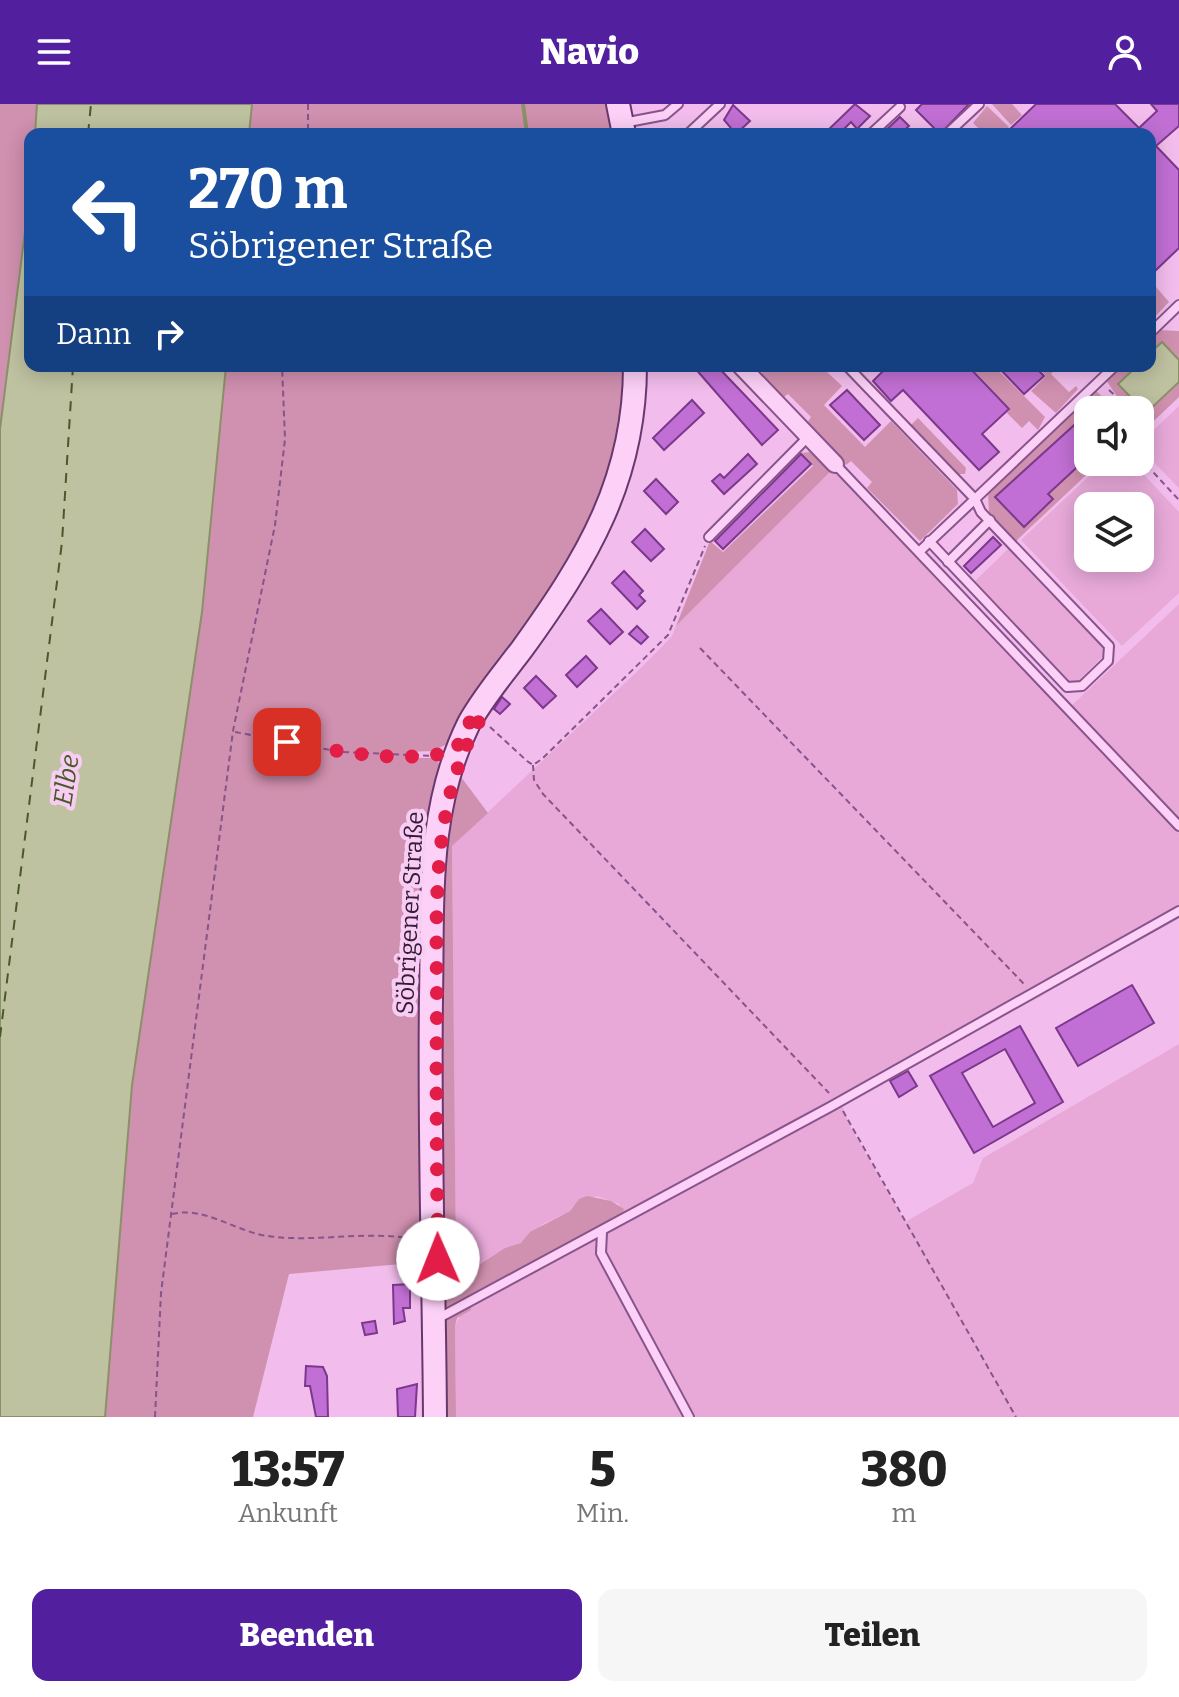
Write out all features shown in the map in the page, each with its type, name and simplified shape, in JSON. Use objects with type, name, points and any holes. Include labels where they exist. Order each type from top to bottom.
[{"type":"street","name":"Söbrigener Straße","points":[[435,1417],[435,1320],[430,1242],[434,836],[455,751],[475,712],[540,623],[594,539],[623,466],[629,438],[634,372]]},
{"type":"street","points":[[746,372],[835,464]]},
{"type":"lane","points":[[622,120],[665,115],[678,104]]},
{"type":"lane","points":[[694,128],[720,104]]},
{"type":"lane","points":[[953,128],[979,104]]},
{"type":"lane","points":[[877,128],[900,107]]},
{"type":"lane","points":[[1156,327],[1179,305]]},
{"type":"lane","points":[[1170,314],[1179,323]]},
{"type":"lane","points":[[853,372],[975,499],[990,520],[1109,646],[1108,661],[1082,686],[1067,687],[929,541]]},
{"type":"lane","points":[[920,551],[1109,372]]},
{"type":"lane","points":[[709,537],[807,438]]},
{"type":"lane","points":[[835,464],[1179,826]]},
{"type":"lane","points":[[948,562],[990,520]]},
{"type":"lane","points":[[435,1320],[838,1103],[1177,912],[1179,923]]},
{"type":"lane","points":[[602,1232],[601,1253],[689,1417]]},
{"type":"path","points":[[308,104],[308,128]]},
{"type":"path","points":[[155,1417],[161,1293],[233,731],[275,525],[285,439],[282,372]]},
{"type":"path","points":[[1154,473],[1179,500]]},
{"type":"path","points":[[533,765],[668,635],[709,537]]},
{"type":"path","points":[[700,648],[1032,993]]},
{"type":"path","points":[[475,712],[533,765],[534,780],[543,794],[838,1103],[1016,1417]]},
{"type":"path","points":[[233,731],[341,752],[433,756],[455,751]]},
{"type":"path","points":[[171,1214],[186,1210],[270,1237],[386,1234],[430,1242]]},
{"type":"shaded area","points":[[0,104],[37,104],[35,128],[24,128],[24,233],[0,429]]},
{"type":"shaded area","points":[[252,104],[612,104],[618,128],[250,128]]},
{"type":"shaded area","points":[[992,104],[1012,104],[1022,115],[1011,125]]},
{"type":"shaded area","points":[[987,106],[1009,127],[978,128],[973,123]]},
{"type":"shaded area","points":[[1156,287],[1169,302],[1156,316]]},
{"type":"shaded area","points":[[1179,331],[1179,360],[1162,342],[1156,348],[1156,332]]},
{"type":"shaded area","points":[[225,372],[629,372],[626,417],[589,534],[453,741],[433,751],[406,752],[407,758],[435,758],[442,768],[424,1235],[414,1248],[400,1250],[401,1264],[289,1274],[253,1417],[105,1417],[132,1085],[202,612]]},
{"type":"shaded area","points":[[827,372],[842,386],[824,405],[865,447],[891,421],[957,490],[958,504],[920,541],[867,488],[872,482],[851,461],[846,465],[807,423],[811,417],[788,394],[783,398],[761,374]]},
{"type":"shaded area","points":[[976,372],[1000,372],[1045,417],[1038,430],[1029,421],[1022,428],[1007,413],[1010,409]]},
{"type":"shaded area","points":[[1042,372],[1053,372],[1051,374],[1069,392],[1076,386],[1078,389],[1056,413],[1031,391],[1046,376]]},
{"type":"shaded area","points":[[1114,372],[1131,372],[1118,384],[1129,396],[1117,396],[1106,380]]},
{"type":"shaded area","points":[[1179,382],[1179,397],[1154,421],[1154,405]]},
{"type":"shaded area","points":[[1179,406],[1179,488],[1154,462],[1154,430]]},
{"type":"shaded area","points":[[1074,412],[1074,476],[1085,476],[1015,542],[989,512],[988,493]]},
{"type":"shaded area","points":[[918,418],[966,468],[965,474],[956,474],[910,426]]},
{"type":"shaded area","points":[[809,452],[833,469],[676,626],[710,541],[723,552],[813,466],[801,453]]},
{"type":"shaded area","points":[[833,469],[1179,833],[1179,906],[839,1098],[850,1126],[905,1222],[973,1183],[983,1158],[1179,1044],[1179,1417],[456,1417],[455,1326],[470,1296],[622,1214],[619,1204],[597,1196],[574,1205],[570,1211],[543,1224],[521,1243],[505,1248],[468,1271],[467,1255],[456,1254],[452,846],[644,665],[672,636],[676,626]]},
{"type":"shaded area","points":[[1089,476],[1145,476],[1179,512],[1179,593],[1122,646],[1021,540]]},
{"type":"shaded area","points":[[1009,548],[1104,647],[1103,656],[1077,682],[1067,681],[973,583]]},
{"type":"shaded area","points":[[1179,604],[1179,821],[1071,706]]},
{"type":"shaded area","points":[[458,773],[488,813],[452,846],[456,1253],[467,1255],[469,1271],[505,1248],[521,1243],[530,1232],[570,1211],[579,1199],[587,1196],[611,1201],[624,1209],[622,1214],[470,1296],[471,1310],[457,1318],[455,1326],[456,1417],[442,1417],[439,1110],[443,840]]},
{"type":"water","points":[[37,104],[252,104],[250,128],[35,128]]},
{"type":"water","name":"Elbe","points":[[24,239],[24,372],[225,372],[202,612],[132,1085],[105,1417],[0,1417],[0,429]]},
{"type":"water","points":[[1162,342],[1179,360],[1179,382],[1154,405],[1154,396],[1130,396],[1118,384],[1131,372],[1156,372],[1156,348]]},
{"type":"building","points":[[855,104],[870,116],[858,128],[851,122],[845,128],[830,128]]},
{"type":"building","points":[[922,104],[969,104],[946,128],[934,128],[916,110]]},
{"type":"building","points":[[1036,104],[1115,104],[1139,128],[1011,128]]},
{"type":"building","points":[[1151,104],[1179,104],[1179,126],[1156,146],[1156,128],[1139,128],[1157,111]]},
{"type":"building","points":[[733,105],[750,121],[742,128],[731,128],[724,120]]},
{"type":"building","points":[[900,117],[909,126],[907,128],[888,128]]},
{"type":"building","points":[[1156,146],[1179,170],[1179,248],[1156,270]]},
{"type":"building","points":[[698,372],[723,372],[778,430],[762,445]]},
{"type":"building","points":[[882,372],[974,372],[1009,409],[982,434],[999,452],[979,470],[903,390],[891,401],[873,381]]},
{"type":"building","points":[[1003,372],[1040,372],[1044,376],[1024,394]]},
{"type":"building","points":[[847,390],[880,425],[864,440],[830,405]]},
{"type":"building","points":[[692,400],[704,413],[664,450],[653,438]]},
{"type":"building","points":[[1074,425],[1074,470],[1048,494],[1053,499],[1024,527],[995,497]]},
{"type":"building","points":[[748,454],[757,464],[724,494],[712,481],[720,474],[724,478]]},
{"type":"building","points":[[801,454],[811,464],[723,549],[715,541]]},
{"type":"building","points":[[656,479],[678,502],[666,514],[644,491]]},
{"type":"building","points":[[645,529],[664,549],[651,561],[632,542]]},
{"type":"building","points":[[993,537],[1001,545],[971,573],[964,566]]},
{"type":"building","points":[[624,571],[643,591],[639,595],[645,601],[637,609],[612,583]]},
{"type":"building","points":[[601,609],[623,632],[610,644],[588,621]]},
{"type":"building","points":[[637,626],[648,637],[641,644],[629,634]]},
{"type":"building","points":[[586,656],[597,668],[577,687],[566,675]]},
{"type":"building","points":[[536,676],[556,696],[543,708],[524,688]]},
{"type":"building","points":[[502,697],[510,704],[500,714],[494,709]]},
{"type":"building","points":[[1132,985],[1154,1023],[1078,1066],[1056,1028]]},
{"type":"building","points":[[1020,1026],[1063,1102],[974,1153],[930,1076]],"holes":[[[1005,1049],[1035,1103],[993,1127],[962,1073]]]},
{"type":"building","points":[[908,1071],[917,1086],[899,1097],[890,1081]]},
{"type":"building","points":[[410,1284],[410,1308],[403,1308],[405,1321],[394,1324],[393,1285]]},
{"type":"building","points":[[375,1321],[377,1333],[365,1335],[362,1323]]},
{"type":"building","points":[[306,1366],[323,1367],[327,1376],[328,1417],[316,1417],[310,1386],[305,1386]]},
{"type":"building","points":[[417,1384],[415,1417],[398,1417],[397,1389]]},
{"type":"waterway","points":[[523,104],[526,128]]},
{"type":"ferry route","points":[[89,128],[91,104]]},
{"type":"ferry route","points":[[0,1037],[62,542],[73,372]]},
{"type":"route","points":[[287,742],[341,752],[433,756],[455,751],[475,712],[481,718],[455,774],[441,837],[437,946],[438,1259]]}]
